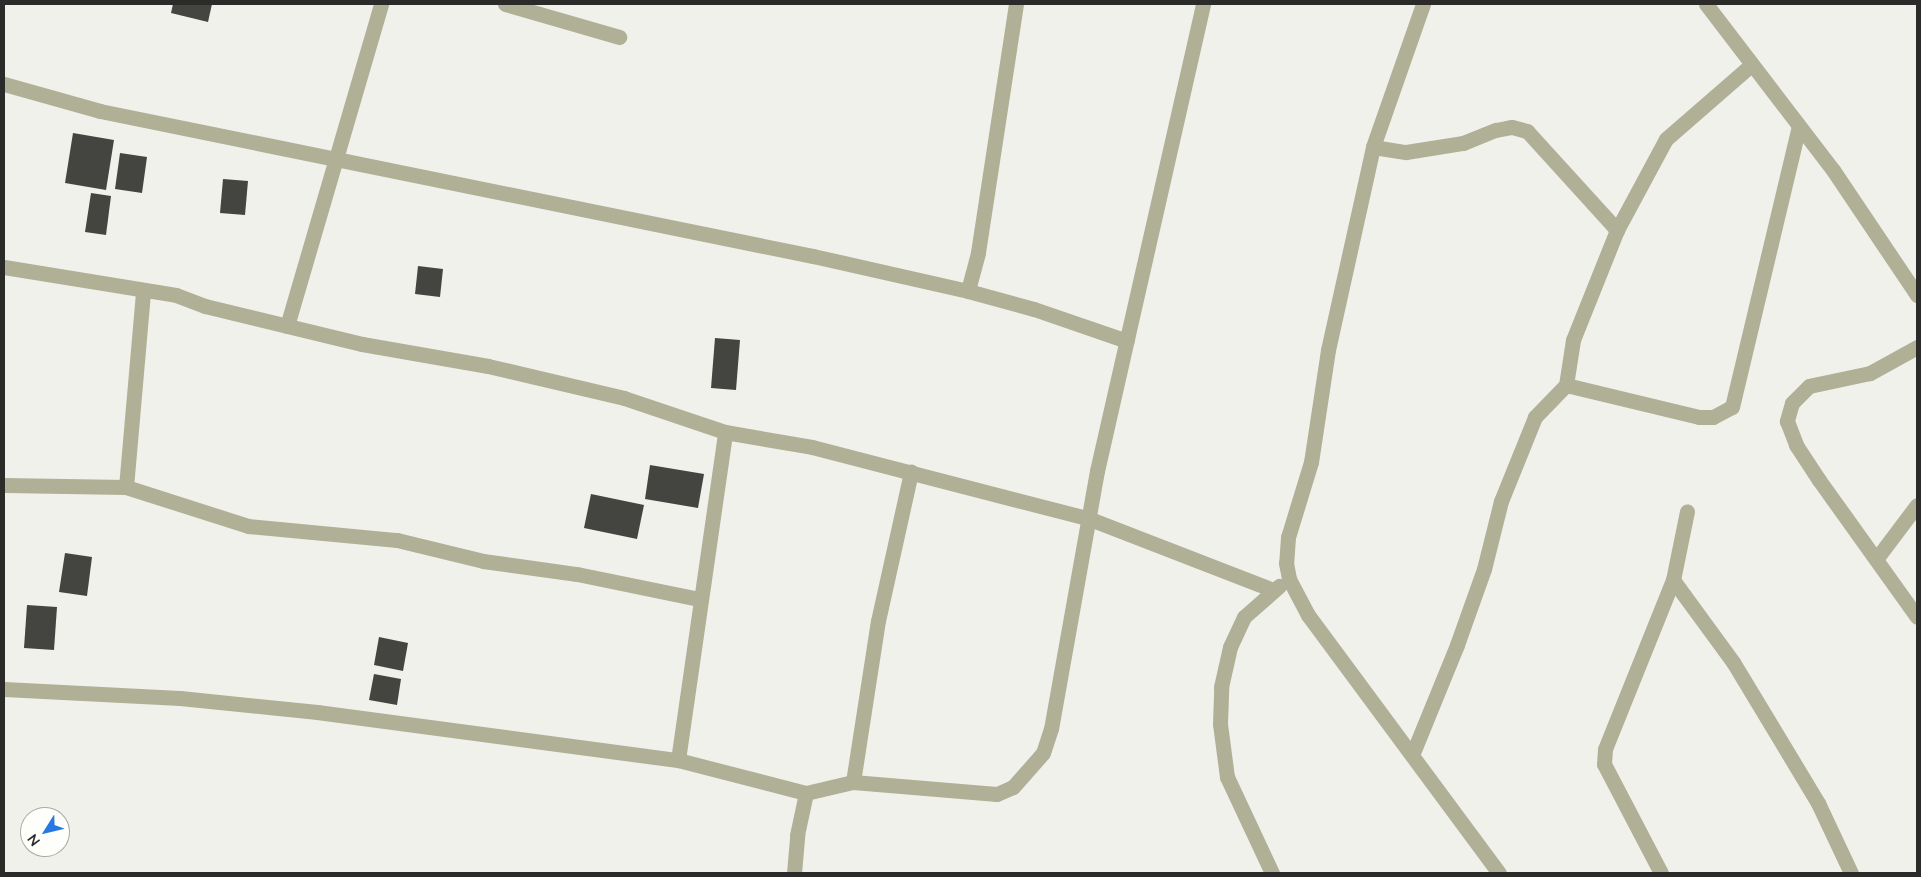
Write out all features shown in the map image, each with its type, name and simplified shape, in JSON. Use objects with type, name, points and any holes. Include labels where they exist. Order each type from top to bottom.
[{"type":"street","points":[[287,326],[338,159],[380,4]]},
{"type":"street","points":[[505,4],[619,37]]},
{"type":"street","points":[[968,291],[978,253],[1016,4]]},
{"type":"street","points":[[4,689],[199,700],[678,760],[806,793],[853,782],[997,794],[1013,787],[1031,770],[1044,753],[1051,729],[1090,519],[1097,471],[1203,4]]},
{"type":"street","points":[[1423,4],[1373,147],[1328,350],[1311,462],[1288,537],[1289,579],[1318,630],[1499,873]]},
{"type":"street","points":[[1706,4],[1750,66],[1799,126],[1917,295]]},
{"type":"street","points":[[1412,755],[1460,637],[1484,569],[1501,501],[1535,418],[1566,385],[1573,340],[1617,230],[1666,139],[1750,66]]},
{"type":"street","points":[[4,84],[100,111],[813,256],[968,291],[1034,309],[1127,341]]},
{"type":"street","points":[[1566,385],[1699,416],[1713,417],[1732,407],[1799,126]]},
{"type":"street","points":[[1373,147],[1406,152],[1463,143],[1496,130],[1512,127],[1527,131],[1617,230]]},
{"type":"street","points":[[4,266],[143,291],[176,295],[205,306],[287,326],[624,398],[725,432],[812,447],[1090,519],[1273,590]]},
{"type":"street","points":[[126,487],[143,291]]},
{"type":"street","points":[[1917,347],[1870,373],[1809,386],[1798,395],[1788,412],[1796,445],[1917,617]]},
{"type":"street","points":[[678,760],[699,599],[725,432]]},
{"type":"street","points":[[853,782],[878,621],[911,472]]},
{"type":"street","points":[[4,485],[126,487],[248,526],[397,540],[484,561],[577,574],[699,599]]},
{"type":"street","points":[[1877,558],[1917,505]]},
{"type":"street","points":[[1661,873],[1604,764],[1605,749],[1673,580],[1687,512]]},
{"type":"street","points":[[1272,873],[1256,831],[1227,777],[1220,724],[1221,687],[1230,647],[1244,617],[1273,590],[1289,579]]},
{"type":"street","points":[[1673,580],[1733,662],[1818,803],[1851,873]]},
{"type":"street","points":[[794,873],[796,835],[806,793]]},
{"type":"building","points":[[173,4],[212,4],[208,22],[171,13]]},
{"type":"building","points":[[73,133],[114,140],[106,190],[65,183]]},
{"type":"building","points":[[120,153],[147,157],[142,193],[115,189]]},
{"type":"building","points":[[223,179],[248,181],[245,215],[220,213]]},
{"type":"building","points":[[91,193],[111,196],[106,235],[85,232]]},
{"type":"building","points":[[418,266],[443,269],[440,297],[415,294]]},
{"type":"building","points":[[715,338],[740,340],[736,390],[711,388]]},
{"type":"building","points":[[650,465],[704,474],[698,508],[645,499]]},
{"type":"building","points":[[591,494],[644,505],[637,539],[584,528]]},
{"type":"building","points":[[65,553],[92,557],[87,596],[59,592]]},
{"type":"building","points":[[27,605],[57,607],[54,650],[24,648]]},
{"type":"building","points":[[379,637],[408,643],[403,671],[374,665]]},
{"type":"building","points":[[374,674],[401,679],[397,705],[369,700]]}]
